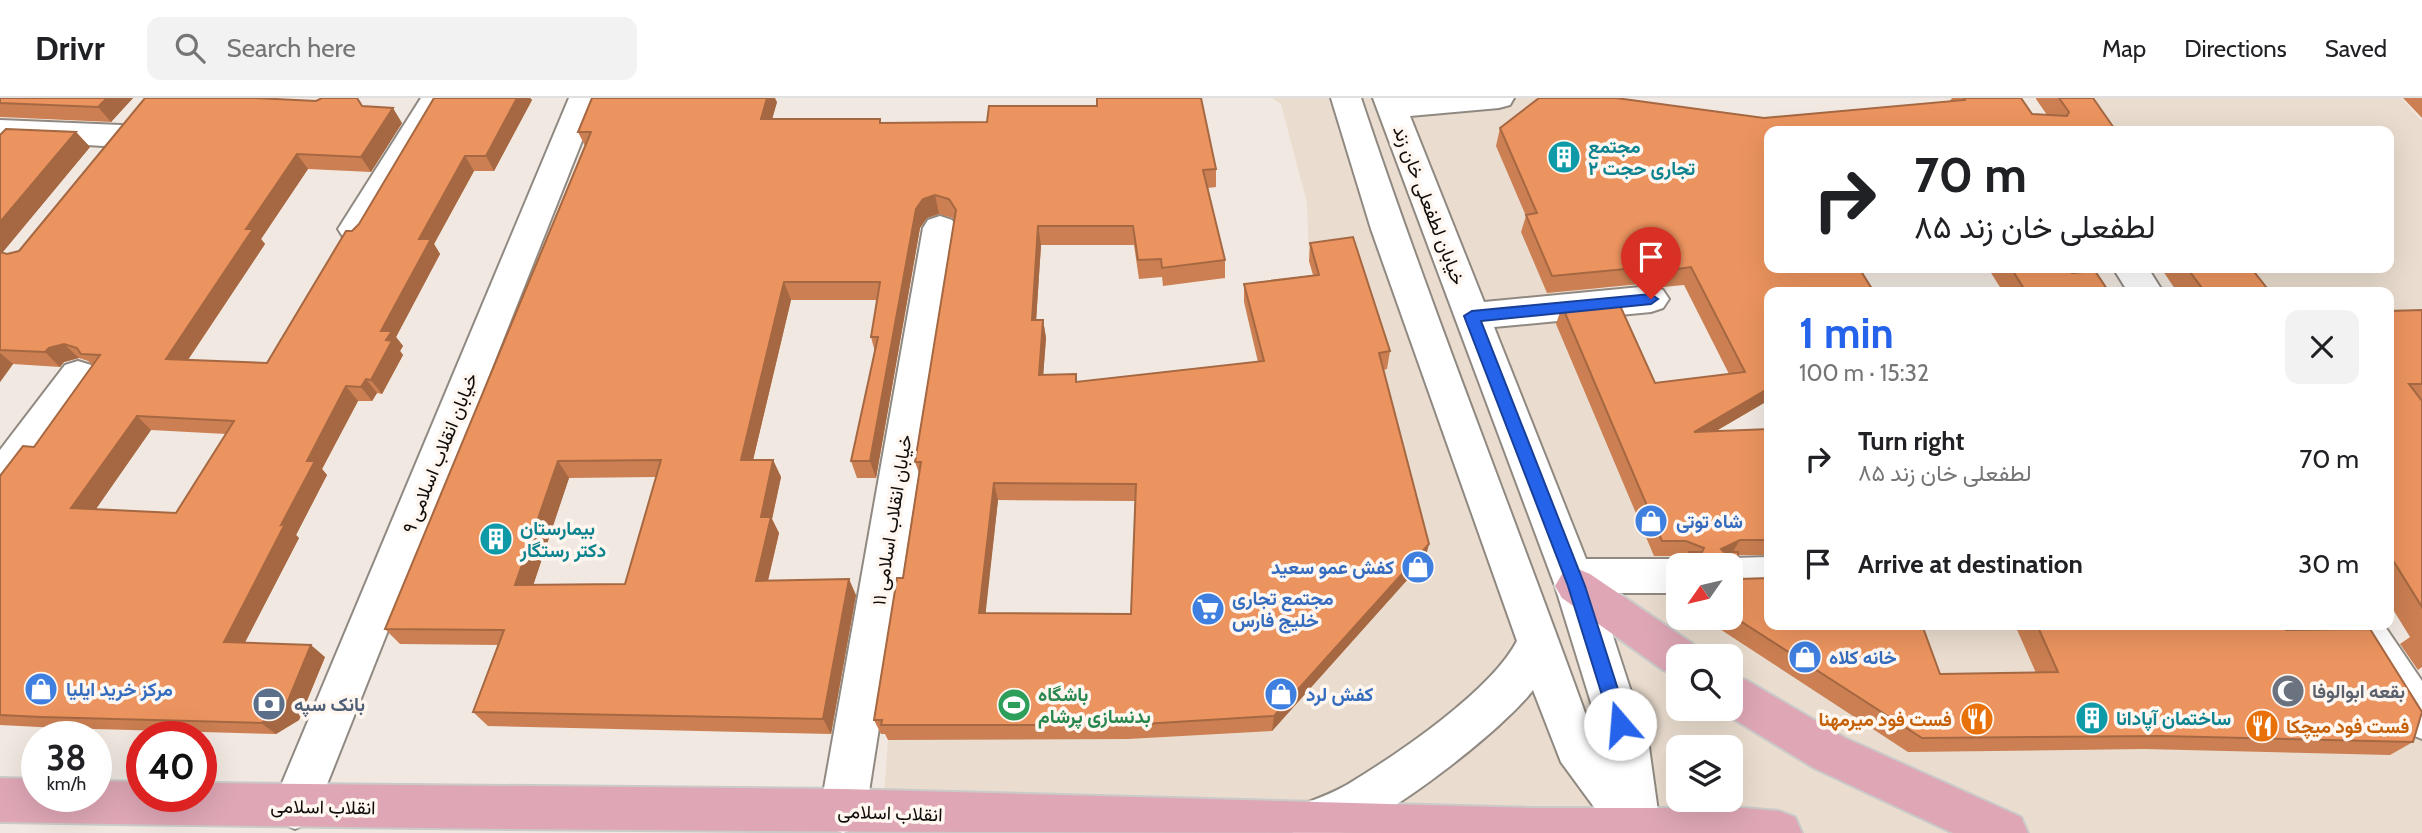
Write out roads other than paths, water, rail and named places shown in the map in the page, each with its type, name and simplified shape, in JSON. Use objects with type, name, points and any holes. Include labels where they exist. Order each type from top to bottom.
[{"type":"main road","points":[[1574,581],[1666,648]]},
{"type":"main road","points":[[1743,701],[1811,742],[1883,779],[2005,833]]},
{"type":"main road","name":"انقلاب اسلامی","points":[[0,800],[295,807],[842,811],[1535,830],[1744,830],[1779,833]]},
{"type":"street","points":[[355,229],[436,98]]},
{"type":"street","name":"خیابان انقلاب اسلامی ۹","points":[[295,807],[584,98]]},
{"type":"street","points":[[1346,98],[1388,229],[1493,512],[1537,644],[1577,747],[1640,831]]},
{"type":"street","points":[[1390,102],[1499,98]]},
{"type":"street","name":"خیابان لطفعلی خان زند","points":[[1390,102],[1574,581],[1627,747],[1640,831]]},
{"type":"street","points":[[0,130],[129,127],[96,166]]},
{"type":"street","name":"خیابان انقلاب اسلامی ۱۱","points":[[842,811],[940,228]]},
{"type":"street","points":[[1472,316],[1651,299]]},
{"type":"street","points":[[0,479],[78,375]]},
{"type":"street","points":[[1743,575],[1764,574]]},
{"type":"street","points":[[1574,581],[1666,577]]},
{"type":"street","points":[[2364,630],[2422,719]]},
{"type":"street","points":[[1312,823],[1364,800],[1481,714],[1511,686],[1525,668],[1537,644]]},
{"type":"place","name":"مجتمع تجاری حجت ۲","points":[[1564,157]]},
{"type":"place","name":"شاه توتی","points":[[1651,521]]},
{"type":"place","name":"بیمارستان دکتر رستگار","points":[[496,539]]},
{"type":"place","name":"کفش عمو سعید","points":[[1418,567]]},
{"type":"place","name":"مجتمع تجاری خلیج فارس","points":[[1208,609]]},
{"type":"place","name":"خانه کلاه","points":[[1805,657]]},
{"type":"place","name":"مرکز خرید ایلیا","points":[[41,689]]},
{"type":"place","name":"بقعه ابوالوفا","points":[[2288,691]]},
{"type":"place","name":"کفش لرد","points":[[1281,694]]},
{"type":"place","name":"بانک سپه","points":[[269,704]]},
{"type":"place","name":"باشگاه بدنسازی پرشام","points":[[1014,705]]},
{"type":"place","name":"ساختمان آپادانا","points":[[2092,718]]},
{"type":"place","name":"فست فود میرمهنا","points":[[1977,719]]},
{"type":"place","name":"فست فود میچکا","points":[[2262,726]]}]
